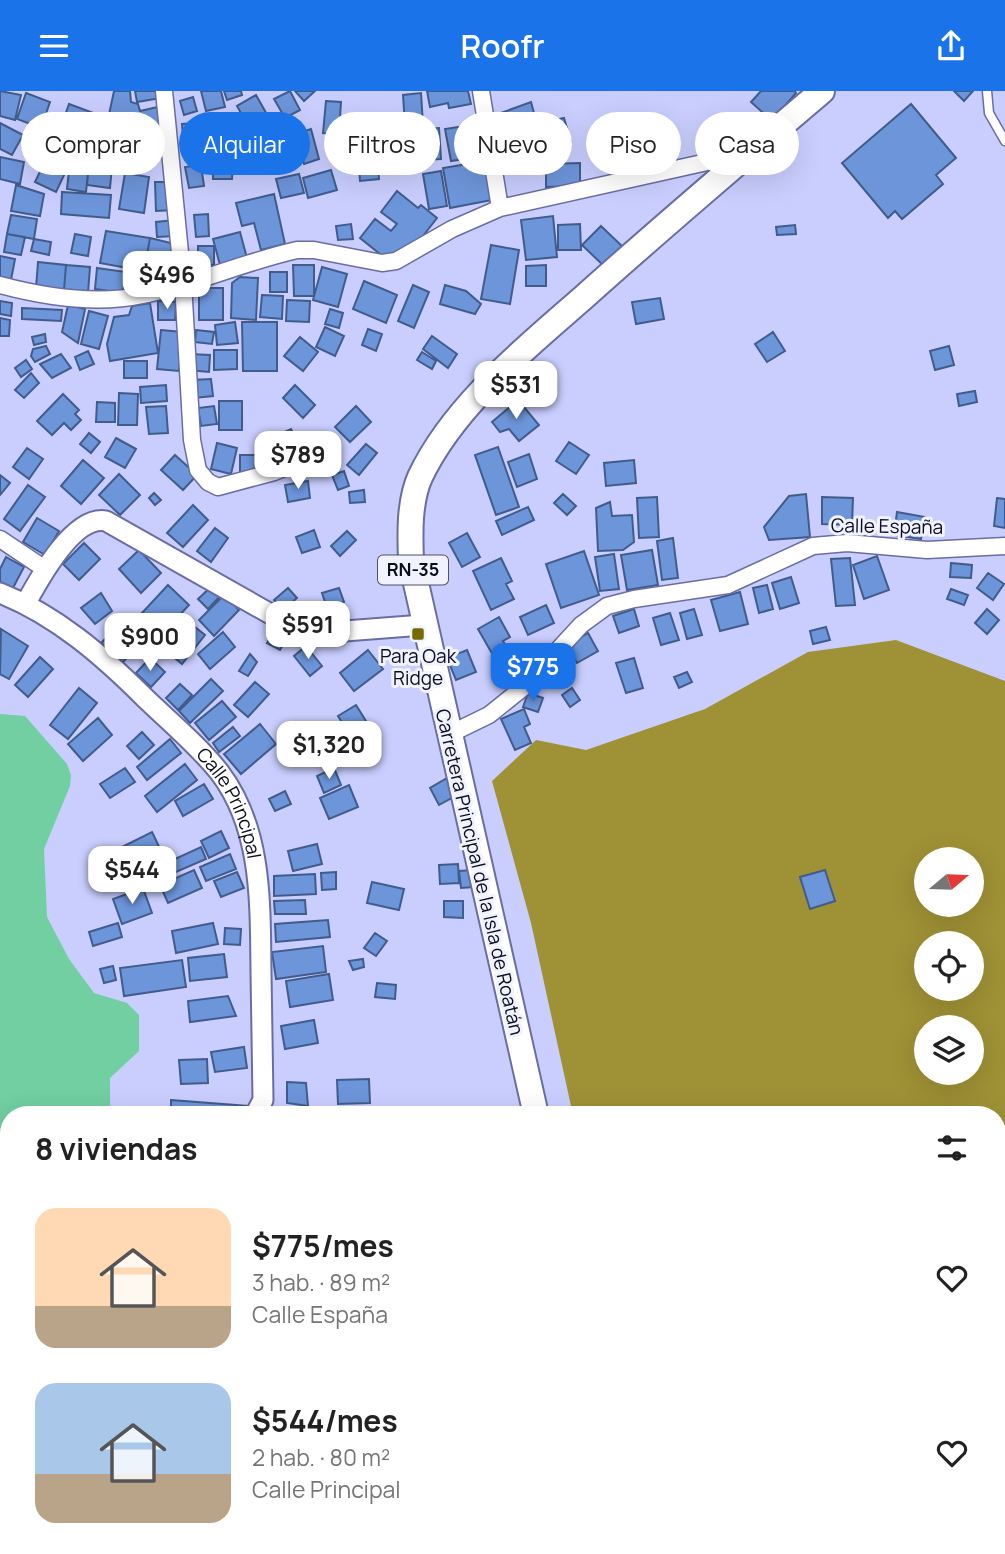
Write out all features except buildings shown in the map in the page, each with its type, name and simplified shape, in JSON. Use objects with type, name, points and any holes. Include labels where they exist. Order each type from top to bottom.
[{"type":"main road","name":"Carretera Principal de la Isla de Roatán","points":[[798,112],[822,91]]},
{"type":"main road","name":"Carretera Principal de la Isla de Roatán","points":[[534,1106],[423,625],[411,561],[410,522],[419,480],[435,448],[502,370],[725,175]]},
{"type":"street","points":[[164,91],[183,283],[192,440],[198,470],[208,482],[218,487],[274,472],[306,459]]},
{"type":"street","points":[[481,91],[500,208]]},
{"type":"street","points":[[0,285],[38,295],[73,298],[141,296],[297,250],[314,250],[382,263],[396,261],[452,229],[500,208],[695,165]]},
{"type":"street","points":[[26,603],[45,569],[82,526],[97,519],[106,521],[306,634],[423,625]]},
{"type":"street","points":[[0,539],[45,569]]},
{"type":"street","name":"Calle España","points":[[448,735],[489,715],[524,687],[581,625],[607,606],[634,599],[728,585],[813,546],[847,543],[927,550],[1005,546]]},
{"type":"street","name":"Calle Principal","points":[[0,593],[26,603],[63,627],[121,673],[220,773],[234,797],[254,849],[260,884],[263,1100],[260,1106]]},
{"type":"lane","points":[[988,91],[989,113],[1005,141]]},
{"type":"shaded area","points":[[896,640],[1005,681],[1005,1106],[571,1106],[531,923],[492,781],[536,740],[586,750],[705,709],[808,652]]},
{"type":"shaded area","points":[[0,714],[25,716],[67,764],[71,775],[70,786],[44,849],[47,917],[69,959],[94,993],[127,1003],[139,1015],[139,1051],[110,1078],[110,1106],[0,1106]]},
{"type":"place","name":"Para Oak Ridge","points":[[418,634]]}]
